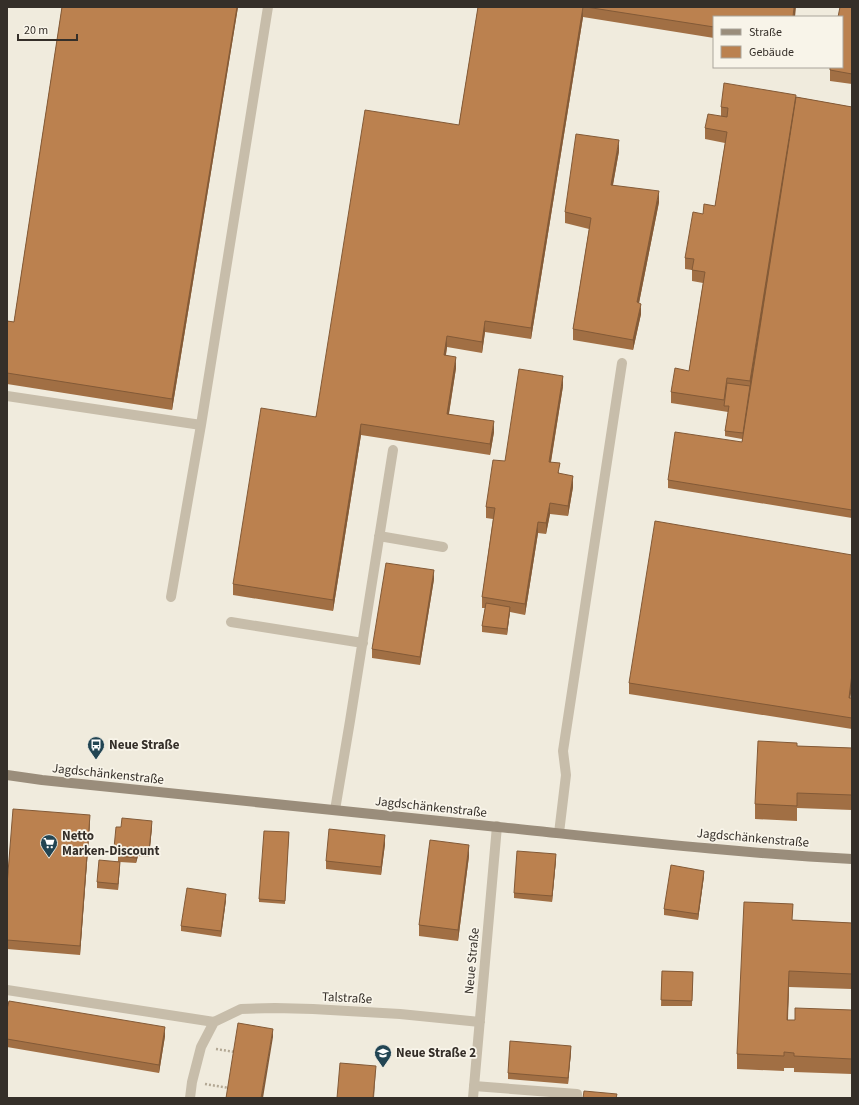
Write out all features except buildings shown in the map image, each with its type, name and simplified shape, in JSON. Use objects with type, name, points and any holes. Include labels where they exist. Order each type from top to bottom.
[{"type":"main road","name":"Jagdschänkenstraße","points":[[7,775],[42,780],[559,833],[754,852],[852,859]]},
{"type":"street","points":[[171,597],[201,425],[268,7]]},
{"type":"street","points":[[559,833],[566,775],[563,751],[622,363]]},
{"type":"street","points":[[7,396],[201,425]]},
{"type":"street","points":[[335,810],[393,450]]},
{"type":"street","points":[[380,536],[444,547]]},
{"type":"street","points":[[231,622],[363,643]]},
{"type":"street","name":"Neue Straße","points":[[473,1098],[496,826]]},
{"type":"street","points":[[7,990],[214,1022],[202,1047],[192,1082],[190,1098]]},
{"type":"street","name":"Talstraße","points":[[214,1022],[241,1009],[275,1008],[400,1014],[480,1022]]},
{"type":"street","points":[[474,1086],[577,1094],[577,1098]]},
{"type":"path","points":[[192,1082],[229,1088]]},
{"type":"place","name":"Neue Straße","points":[[96,760]]},
{"type":"place","name":"Netto Marken-Discount","points":[[49,858]]},
{"type":"place","name":"Neue Straße 2","points":[[383,1068]]}]
